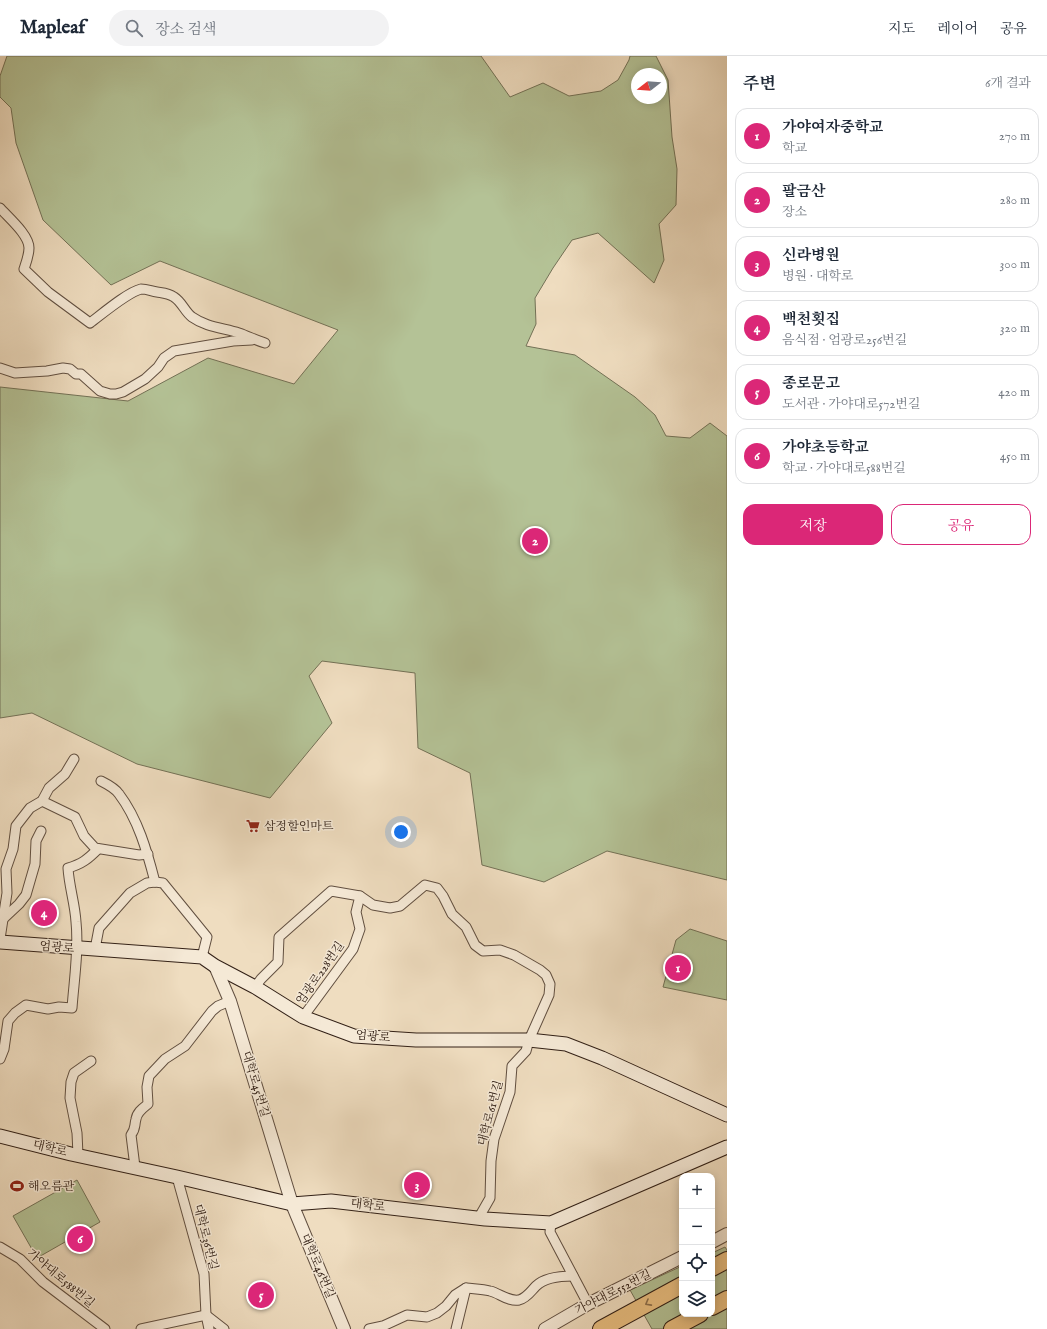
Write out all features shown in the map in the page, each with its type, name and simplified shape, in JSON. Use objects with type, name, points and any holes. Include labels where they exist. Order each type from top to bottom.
[{"type":"highway","points":[[715,1266],[727,1260]]},
{"type":"highway","points":[[601,1329],[679,1286]]},
{"type":"highway","points":[[715,1306],[727,1299]]},
{"type":"highway","points":[[672,1329],[694,1317]]},
{"type":"main road","name":"엄광로","points":[[0,942],[202,957],[215,966],[255,987],[303,1017],[354,1036],[416,1040],[529,1040],[566,1044],[584,1050],[727,1115]]},
{"type":"main road","name":"대학로","points":[[0,1136],[78,1155],[178,1176],[292,1204],[331,1201],[478,1219],[551,1223],[727,1147]]},
{"type":"street","points":[[0,208],[26,238],[29,247],[28,257],[24,269],[48,292],[90,323],[131,294],[146,289],[167,293],[175,297],[191,317],[203,323],[242,334],[254,340]]},
{"type":"street","points":[[0,368],[15,374],[63,368],[76,374],[81,374],[100,391],[116,394],[123,392],[145,379],[158,368],[164,358],[174,351],[233,341],[254,340],[265,342]]},
{"type":"street","points":[[0,939],[8,893],[6,869],[13,849],[16,826],[30,808],[42,802],[49,788],[65,774],[74,759]]},
{"type":"street","points":[[101,781],[118,792],[133,817],[148,854],[155,882]]},
{"type":"street","points":[[42,802],[75,817],[84,836],[95,848],[139,855],[148,854]]},
{"type":"street","points":[[3,918],[19,904],[26,895],[35,864],[36,841],[41,831]]},
{"type":"street","points":[[0,1059],[4,1049],[8,1021],[26,1005],[48,1009],[72,1008],[76,923],[68,878],[68,868],[80,864],[98,849]]},
{"type":"street","points":[[95,949],[99,928],[130,893],[147,884],[155,882],[163,883],[207,936],[202,957]]},
{"type":"street","name":"대학로61번길","points":[[360,896],[372,905],[390,908],[400,906],[425,885],[437,888],[452,914],[466,927],[475,945],[483,951],[500,950],[514,955],[537,967],[546,975],[550,984],[549,995],[529,1040],[526,1051],[512,1066],[510,1092],[494,1139],[491,1160],[490,1198],[478,1219]]},
{"type":"street","points":[[255,987],[278,962],[279,937],[331,891],[360,896]]},
{"type":"street","name":"엄광로228번길","points":[[303,1017],[353,949],[360,929],[356,912],[360,896]]},
{"type":"street","name":"대학로45번길","points":[[215,966],[230,1001],[292,1204]]},
{"type":"street","points":[[135,1167],[131,1135],[135,1129],[136,1118],[140,1110],[148,1104],[147,1087],[149,1076],[165,1059],[185,1046],[212,1011],[218,1006],[230,1001]]},
{"type":"street","points":[[78,1155],[77,1134],[70,1098],[71,1082],[74,1073],[91,1061]]},
{"type":"street","name":"대학로36번길","points":[[178,1176],[204,1274],[206,1315],[209,1329]]},
{"type":"street","name":"대학로46번길","points":[[292,1204],[344,1329]]},
{"type":"street","points":[[551,1223],[550,1232],[588,1304]]},
{"type":"street","points":[[715,1240],[727,1234]]},
{"type":"street","name":"가야대로588번길","points":[[0,1247],[20,1259],[43,1282],[105,1329]]},
{"type":"street","name":"가야대로552번길","points":[[545,1329],[588,1304],[679,1258]]},
{"type":"street","points":[[369,1329],[383,1326],[407,1315],[427,1317],[437,1313],[446,1306],[455,1295],[466,1288],[491,1291],[507,1298],[520,1300],[529,1294],[537,1285],[551,1278],[573,1276]]},
{"type":"street","points":[[456,1329],[466,1288]]},
{"type":"street","points":[[141,1329],[206,1315],[224,1329]]},
{"type":"green space","points":[[7,56],[481,56],[510,97],[543,83],[569,96],[601,91],[618,80],[630,56],[656,56],[662,68],[631,68],[631,104],[667,104],[667,78],[668,80],[672,137],[677,169],[676,205],[659,224],[664,260],[654,283],[598,233],[572,240],[535,298],[536,324],[526,346],[575,355],[635,397],[655,415],[666,436],[690,438],[710,423],[727,436],[727,880],[607,851],[544,882],[482,865],[470,773],[418,748],[415,673],[322,661],[309,676],[332,723],[270,798],[137,764],[32,713],[0,718],[0,387],[128,401],[208,358],[294,384],[338,330],[160,261],[111,285],[43,220],[16,143],[11,108],[0,97],[0,76]]},
{"type":"green space","points":[[690,929],[727,941],[727,1000],[663,987],[676,940]]},
{"type":"green space","points":[[77,1180],[100,1222],[37,1258],[13,1216]]},
{"type":"green space","points":[[725,1247],[727,1250],[727,1329],[652,1329],[630,1290],[679,1267],[679,1317],[715,1317],[715,1252]]},
{"type":"place","name":"팔금산","points":[[535,541]]},
{"type":"place","name":"삼정할인마트","points":[[253,826]]},
{"type":"place","name":"백천횟집","points":[[44,913]]},
{"type":"place","name":"가야여자중학교","points":[[678,968]]},
{"type":"place","name":"신라병원","points":[[417,1185]]},
{"type":"place","name":"해오름관","points":[[17,1186]]},
{"type":"place","name":"가야초등학교","points":[[80,1239]]},
{"type":"place","name":"종로문고","points":[[261,1295]]}]
